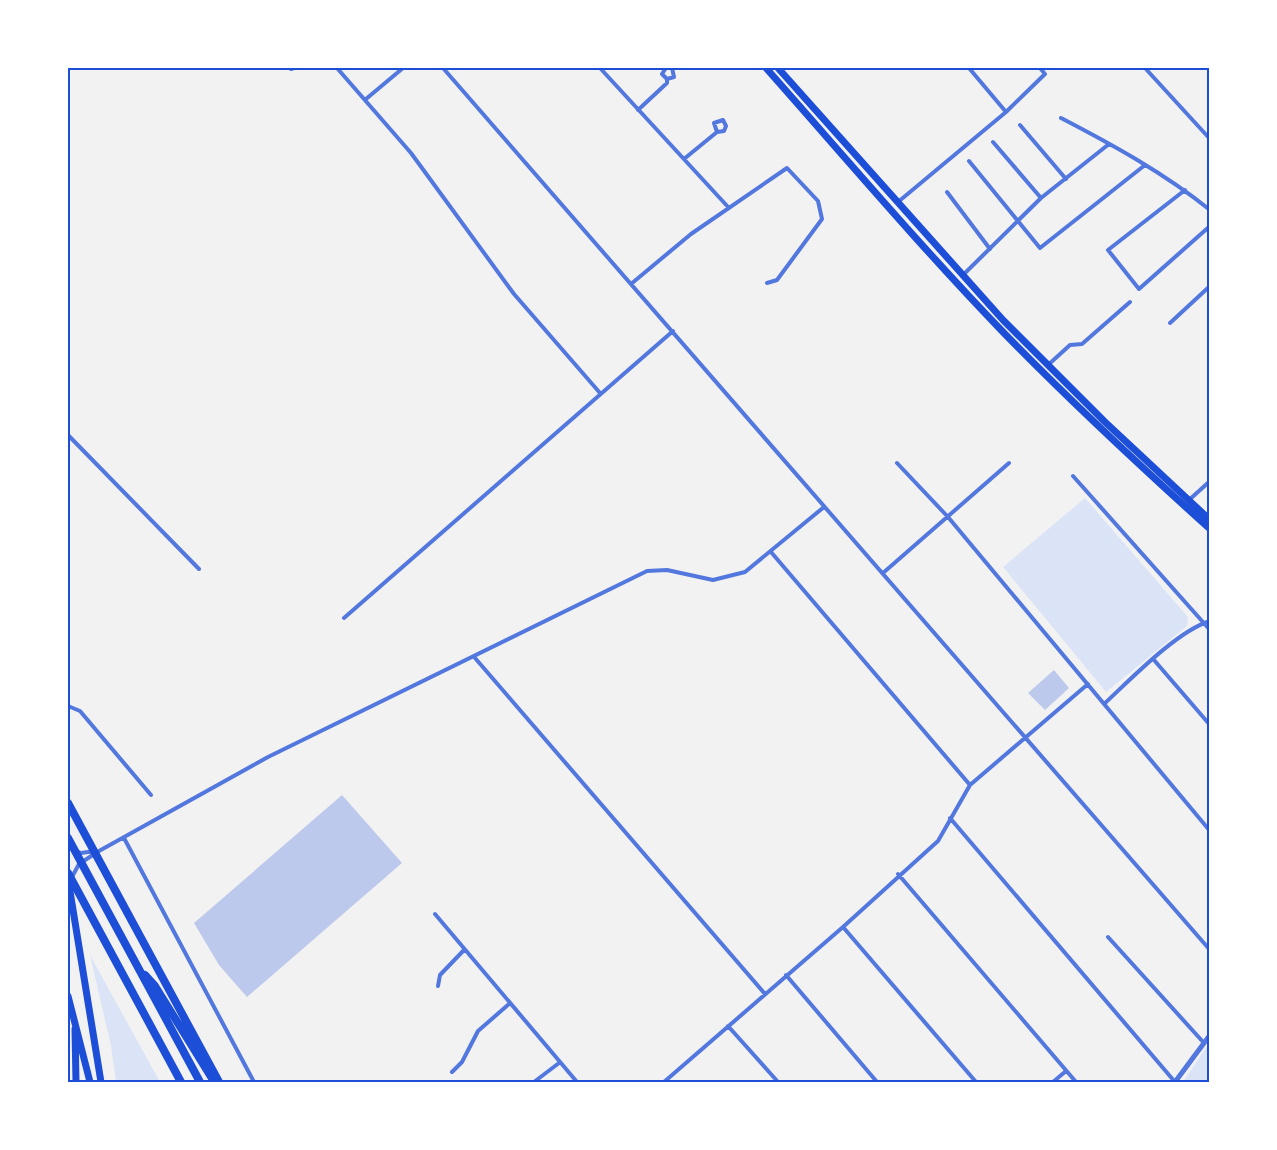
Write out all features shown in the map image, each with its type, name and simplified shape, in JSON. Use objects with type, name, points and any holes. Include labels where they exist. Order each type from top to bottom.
[{"type":"highway","points":[[766,68],[1003,332],[1097,426],[1209,530]]},
{"type":"highway","points":[[778,68],[963,276],[1048,365],[1209,520]]},
{"type":"highway","points":[[68,803],[219,1083]]},
{"type":"highway","points":[[68,838],[200,1083]]},
{"type":"highway","points":[[68,873],[181,1083]]},
{"type":"highway","points":[[68,879],[101,1083]]},
{"type":"highway","points":[[138,967],[155,986],[215,1083]]},
{"type":"highway","points":[[68,996],[90,1083]]},
{"type":"highway","points":[[74,1018],[76,1083]]},
{"type":"street","points":[[337,68],[411,153],[514,294],[600,393]]},
{"type":"street","points":[[366,99],[403,68]]},
{"type":"street","points":[[443,68],[1209,950]]},
{"type":"street","points":[[600,68],[729,208]]},
{"type":"street","points":[[666,68],[662,74],[667,79]]},
{"type":"street","points":[[638,110],[667,83],[667,79],[675,75],[672,68]]},
{"type":"street","points":[[969,68],[1006,112]]},
{"type":"street","points":[[897,203],[1006,112],[1045,74],[1040,68]]},
{"type":"street","points":[[1145,68],[1209,140]]},
{"type":"street","points":[[1061,118],[1145,165],[1185,190],[1209,210]]},
{"type":"street","points":[[1020,125],[1066,178]]},
{"type":"street","points":[[684,159],[717,132]]},
{"type":"street","points":[[993,142],[1041,198]]},
{"type":"street","points":[[963,276],[1041,198],[1109,144]]},
{"type":"street","points":[[969,161],[1040,248],[1145,165]]},
{"type":"street","points":[[631,284],[691,234],[787,168],[818,201],[822,219],[777,280],[766,284]]},
{"type":"street","points":[[1185,190],[1108,250],[1139,289],[1209,226]]},
{"type":"street","points":[[947,192],[990,249]]},
{"type":"street","points":[[1170,322],[1209,286]]},
{"type":"street","points":[[1048,365],[1070,345],[1082,344],[1130,302]]},
{"type":"street","points":[[344,618],[673,331]]},
{"type":"street","points":[[68,435],[199,569]]},
{"type":"street","points":[[897,463],[948,518],[1209,831]]},
{"type":"street","points":[[883,573],[1009,463]]},
{"type":"street","points":[[1072,476],[1209,630]]},
{"type":"street","points":[[1188,500],[1209,481]]},
{"type":"street","points":[[69,891],[73,873],[79,864],[268,758],[475,658],[647,571],[667,570],[700,578],[725,579],[745,572],[824,507]]},
{"type":"street","points":[[771,552],[970,785]]},
{"type":"street","points":[[1104,704],[1154,660],[1203,623],[1209,621]]},
{"type":"street","points":[[475,658],[765,994]]},
{"type":"street","points":[[1154,660],[1209,725]]},
{"type":"street","points":[[663,1083],[843,927],[898,874],[938,840],[970,785],[1088,684]]},
{"type":"street","points":[[68,706],[80,711],[151,795]]},
{"type":"street","points":[[950,818],[1175,1082],[1209,1035]]},
{"type":"street","points":[[124,838],[255,1083]]},
{"type":"street","points":[[68,845],[81,853],[99,851]]},
{"type":"street","points":[[898,874],[1076,1083]]},
{"type":"street","points":[[435,914],[577,1083]]},
{"type":"street","points":[[843,927],[976,1083]]},
{"type":"street","points":[[1108,937],[1204,1044]]},
{"type":"street","points":[[438,986],[440,975],[464,950]]},
{"type":"street","points":[[786,975],[877,1083]]},
{"type":"street","points":[[452,1072],[462,1062],[478,1031],[509,1004]]},
{"type":"street","points":[[728,1026],[778,1083]]},
{"type":"street","points":[[534,1083],[559,1063]]},
{"type":"street","points":[[1053,1083],[1066,1071]]},
{"type":"street","points":[[671,1076],[677,1083]]},
{"type":"shaded area","points":[[1085,498],[1188,617],[1187,626],[1106,692],[1003,567]]},
{"type":"shaded area","points":[[90,955],[160,1082],[116,1082],[111,1046]]},
{"type":"shaded area","points":[[1207,1046],[1209,1048],[1209,1078],[1207,1082],[1183,1082]]},
{"type":"building","points":[[1054,670],[1069,688],[1045,710],[1028,693]]},
{"type":"building","points":[[342,795],[402,863],[247,997],[219,965],[194,923]]}]
